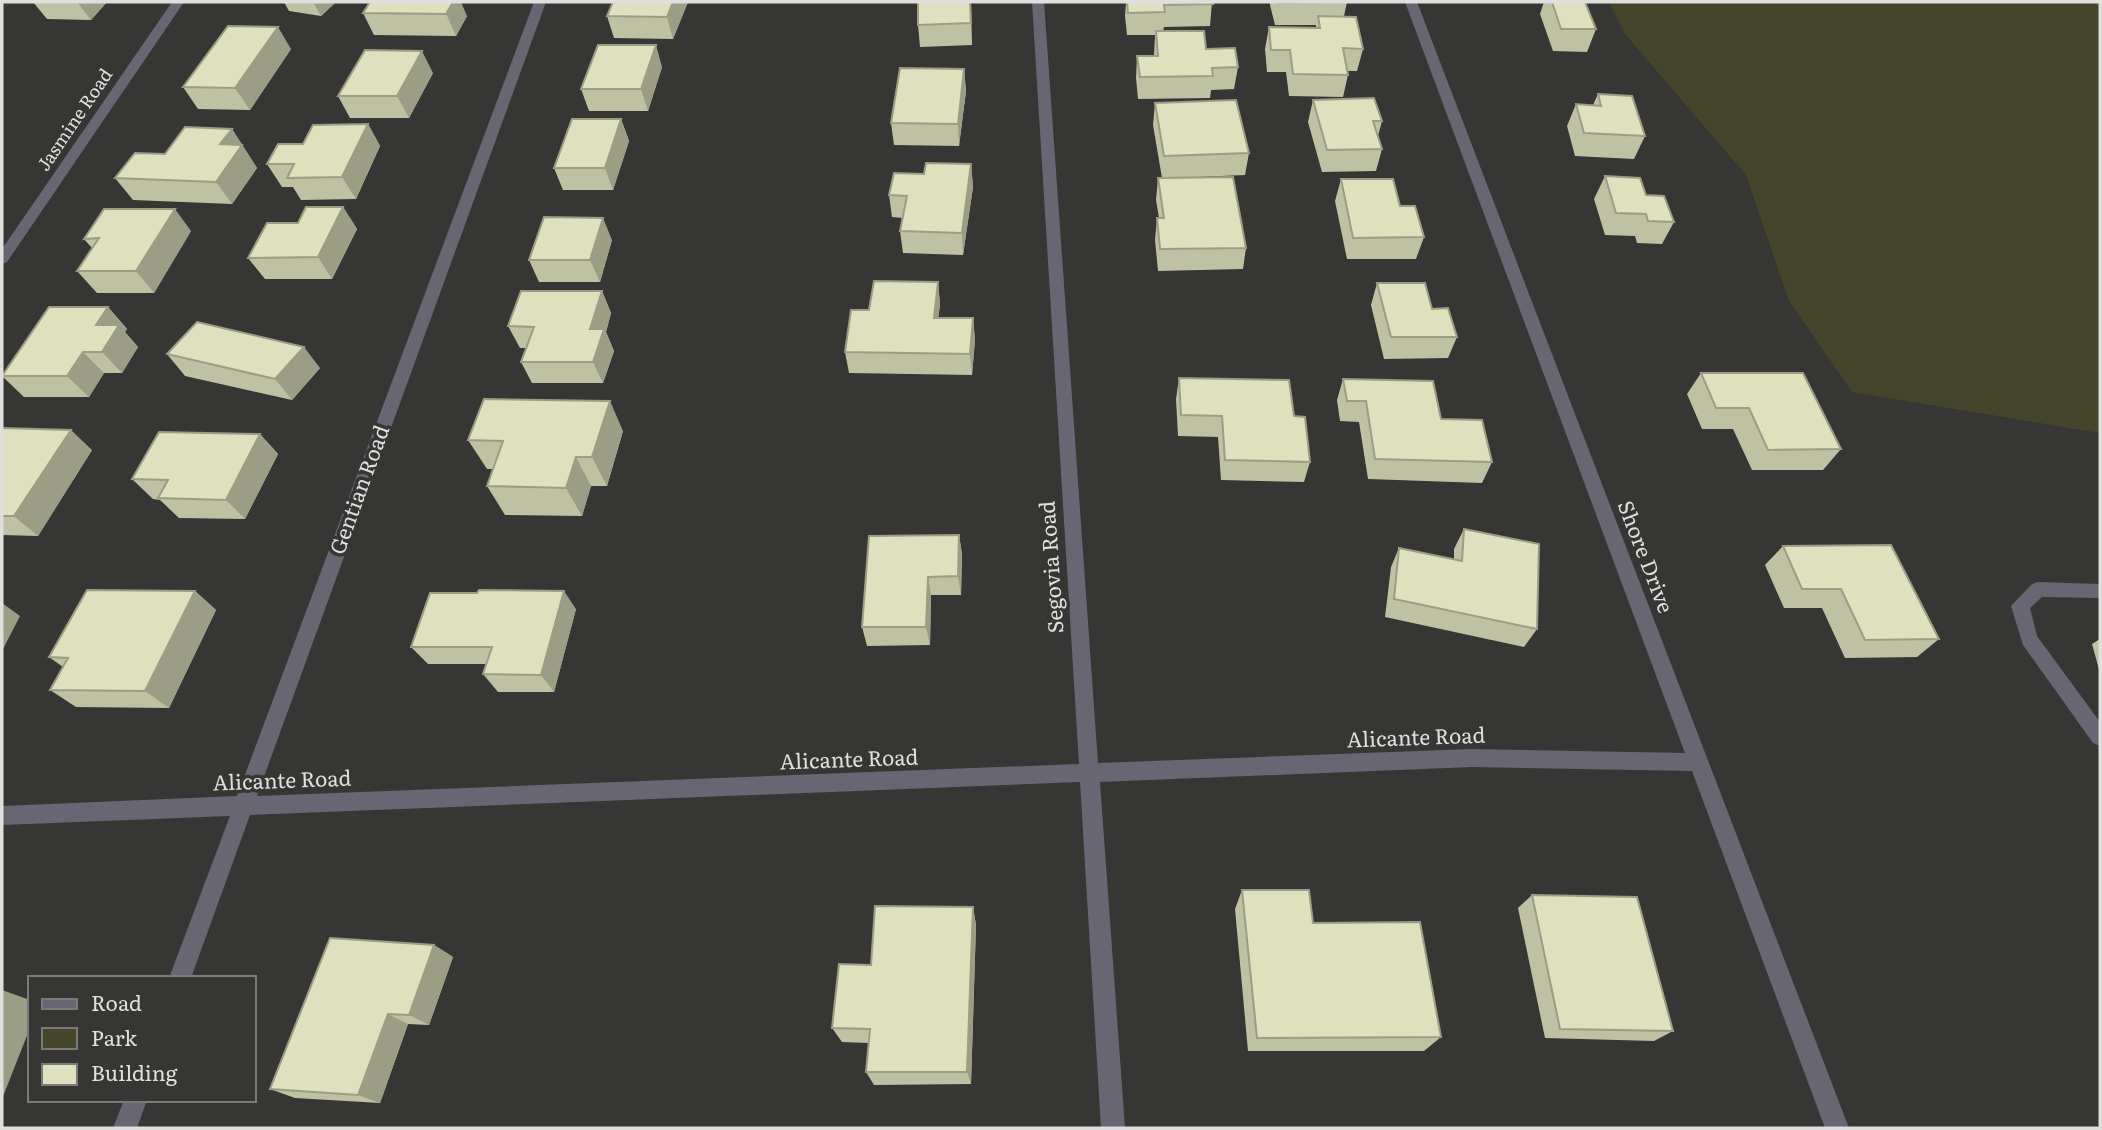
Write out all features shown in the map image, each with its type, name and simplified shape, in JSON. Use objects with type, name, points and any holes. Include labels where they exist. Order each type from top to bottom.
[{"type":"street","name":"Jasmine Road","points":[[2,259],[178,2]]},
{"type":"street","name":"Gentian Road","points":[[181,976],[540,2]]},
{"type":"street","name":"Segovia Road","points":[[1038,2],[1113,1128]]},
{"type":"street","name":"Shore Drive","points":[[1411,2],[1837,1128]]},
{"type":"street","points":[[2100,592],[2038,589],[2020,606],[2029,639],[2100,737]]},
{"type":"street","name":"Alicante Road","points":[[2,815],[550,796],[1472,758],[1698,762]]},
{"type":"street","points":[[125,1128],[134,1102]]},
{"type":"green space","points":[[1609,2],[2100,2],[2100,433],[1852,392],[1789,301],[1746,175],[1625,34]]},
{"type":"building","points":[[370,2],[453,2],[446,14],[363,13]]},
{"type":"building","points":[[613,2],[673,2],[667,17],[607,16]]},
{"type":"building","points":[[918,2],[970,2],[971,23],[918,25]]},
{"type":"building","points":[[1127,2],[1213,4],[1164,5],[1165,12],[1128,13]]},
{"type":"building","points":[[1279,2],[1347,2],[1279,3]]},
{"type":"building","points":[[1552,2],[1585,2],[1596,29],[1561,29]]},
{"type":"building","points":[[1318,16],[1356,17],[1363,49],[1343,48],[1348,75],[1293,74],[1290,50],[1271,50],[1269,27],[1320,28]]},
{"type":"building","points":[[228,26],[278,27],[235,88],[183,87]]},
{"type":"building","points":[[1156,31],[1204,31],[1206,49],[1235,48],[1238,67],[1212,68],[1213,76],[1140,77],[1137,56],[1158,56]]},
{"type":"building","points":[[598,45],[656,45],[641,89],[581,89]]},
{"type":"building","points":[[365,50],[422,51],[397,96],[338,96]]},
{"type":"building","points":[[900,68],[964,69],[958,124],[891,123]]},
{"type":"building","points":[[1598,94],[1632,96],[1645,136],[1584,133],[1576,104],[1601,106]]},
{"type":"building","points":[[1374,98],[1382,121],[1373,121],[1382,149],[1327,150],[1313,100]]},
{"type":"building","points":[[1236,100],[1249,153],[1164,156],[1155,103]]},
{"type":"building","points":[[572,119],[621,119],[605,168],[554,168]]},
{"type":"building","points":[[368,124],[342,177],[287,178],[294,164],[267,164],[278,144],[303,144],[313,125]]},
{"type":"building","points":[[185,127],[232,129],[220,144],[242,145],[216,182],[115,178],[135,153],[165,154]]},
{"type":"building","points":[[926,163],[971,164],[962,233],[900,231],[907,196],[889,195],[894,173],[924,174]]},
{"type":"building","points":[[1605,176],[1640,178],[1646,195],[1664,196],[1674,222],[1648,221],[1646,214],[1616,213]]},
{"type":"building","points":[[1233,177],[1246,248],[1160,249],[1157,218],[1164,218],[1158,178]]},
{"type":"building","points":[[1341,179],[1393,179],[1400,206],[1415,206],[1424,237],[1353,238]]},
{"type":"building","points":[[306,207],[343,207],[318,257],[248,258],[267,223],[298,223]]},
{"type":"building","points":[[104,209],[175,209],[136,271],[77,271],[99,238],[84,239]]},
{"type":"building","points":[[544,217],[603,218],[590,260],[529,260]]},
{"type":"building","points":[[874,281],[938,282],[934,318],[973,318],[970,354],[845,352],[851,310],[869,310]]},
{"type":"building","points":[[1377,283],[1425,283],[1432,309],[1448,308],[1457,337],[1391,337]]},
{"type":"building","points":[[521,291],[602,291],[590,329],[604,329],[593,362],[521,362],[534,327],[508,326]]},
{"type":"building","points":[[49,307],[108,307],[96,325],[119,325],[102,352],[83,352],[67,376],[2,376]]},
{"type":"building","points":[[197,322],[304,347],[275,379],[167,354]]},
{"type":"building","points":[[1701,373],[1803,373],[1841,449],[1768,450],[1749,408],[1716,408]]},
{"type":"building","points":[[1179,378],[1289,380],[1294,416],[1305,417],[1310,462],[1225,460],[1222,416],[1181,415]]},
{"type":"building","points":[[1343,379],[1433,381],[1441,419],[1482,420],[1492,462],[1375,459],[1366,401],[1347,401]]},
{"type":"building","points":[[484,399],[610,401],[592,457],[576,457],[566,488],[487,486],[503,441],[468,440]]},
{"type":"building","points":[[2,428],[71,430],[14,516],[2,516]]},
{"type":"building","points":[[159,432],[260,434],[226,500],[158,498],[168,480],[132,479]]},
{"type":"building","points":[[1464,529],[1539,544],[1537,629],[1394,599],[1399,548],[1462,561]]},
{"type":"building","points":[[959,535],[958,576],[928,577],[926,627],[862,627],[869,536]]},
{"type":"building","points":[[1891,545],[1939,639],[1865,640],[1841,589],[1802,589],[1783,546]]},
{"type":"building","points":[[87,590],[195,591],[145,691],[50,690],[68,658],[49,657]]},
{"type":"building","points":[[479,590],[564,591],[541,675],[483,674],[492,647],[411,647],[430,593],[477,593]]},
{"type":"building","points":[[1242,890],[1309,890],[1313,923],[1420,922],[1441,1037],[1257,1038]]},
{"type":"building","points":[[1532,895],[1637,897],[1673,1031],[1560,1029]]},
{"type":"building","points":[[875,906],[973,907],[967,1072],[866,1072],[870,1029],[832,1028],[839,964],[871,965]]},
{"type":"building","points":[[330,938],[434,945],[409,1015],[388,1014],[358,1095],[270,1089]]}]
